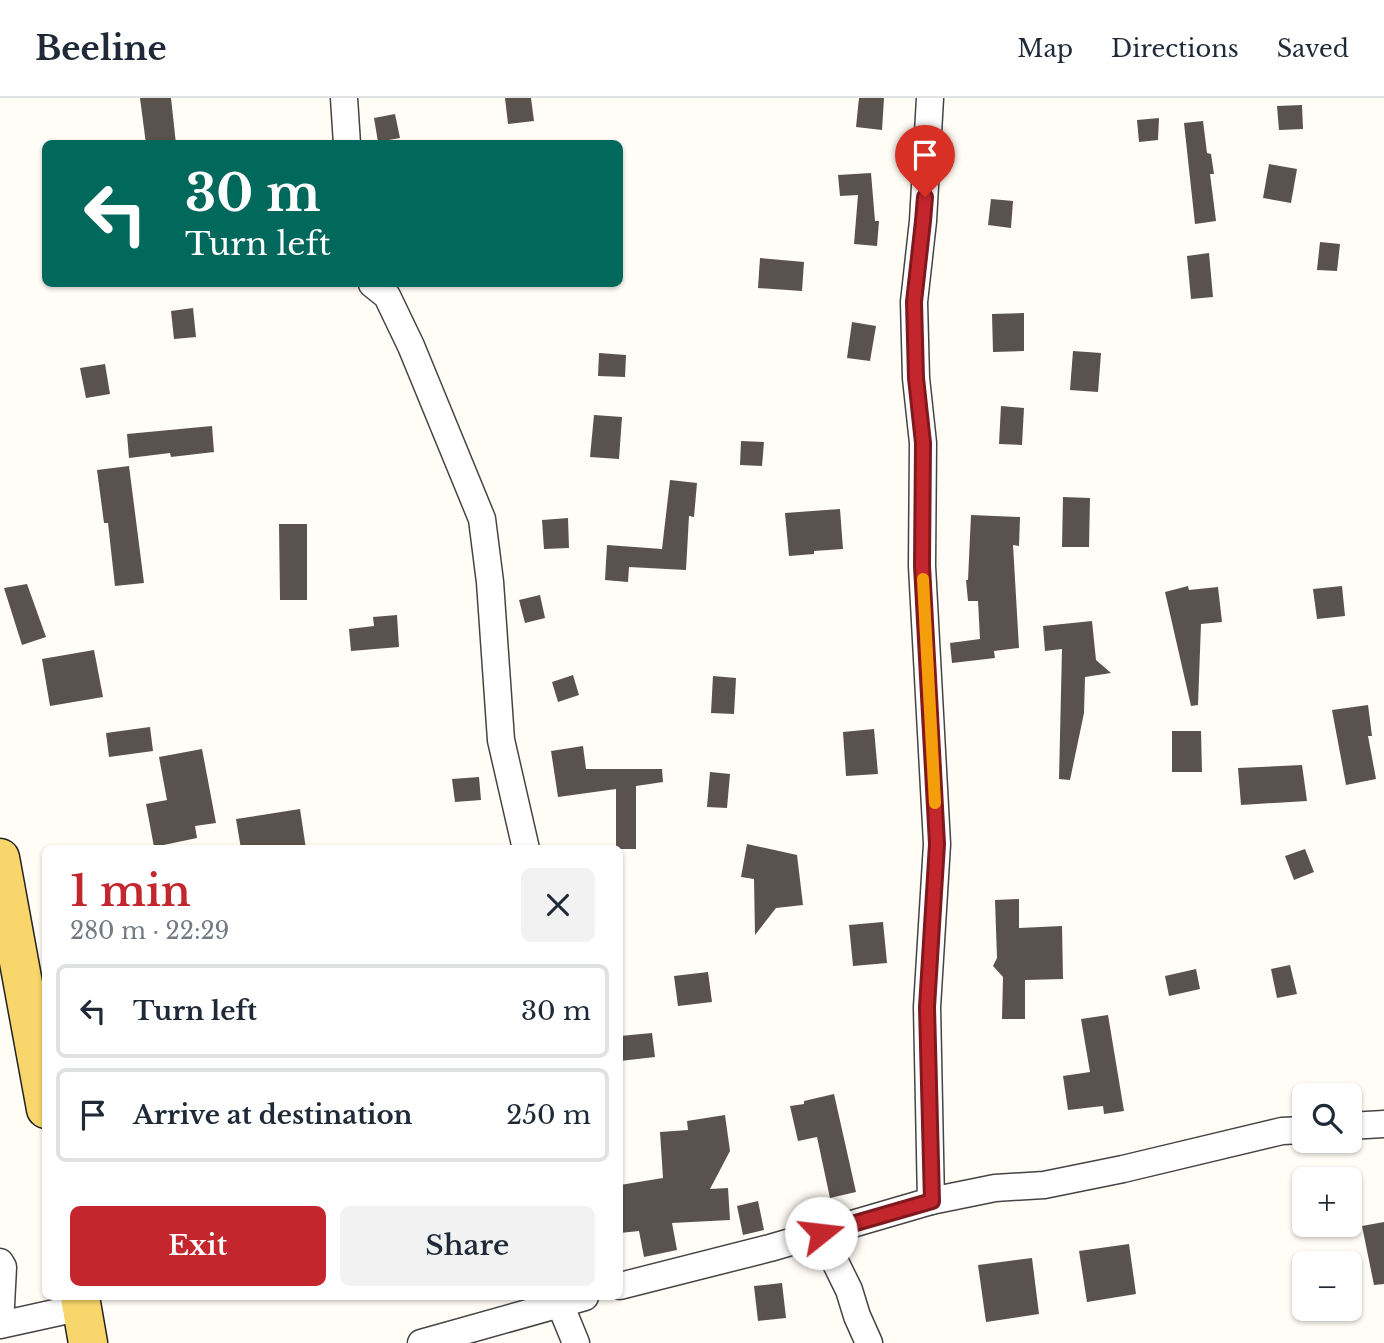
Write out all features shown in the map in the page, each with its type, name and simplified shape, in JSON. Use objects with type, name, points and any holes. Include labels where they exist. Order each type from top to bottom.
[{"type":"main road","points":[[0,858],[42,1086]]},
{"type":"street","points":[[344,98],[347,140]]},
{"type":"street","points":[[930,98],[923,221],[914,302],[916,378],[923,443],[922,566],[937,844],[927,1007],[932,1201]]},
{"type":"street","points":[[376,287],[387,296],[411,346],[482,519],[490,582],[501,740],[525,845]]},
{"type":"street","points":[[1362,1125],[1384,1124]]},
{"type":"street","points":[[623,1285],[770,1248],[932,1201],[995,1188],[1044,1185],[1292,1130]]},
{"type":"street","points":[[821,1233],[849,1290],[869,1343]]},
{"type":"street","points":[[0,1262],[3,1267],[0,1325],[83,1316]]},
{"type":"street","points":[[421,1343],[573,1300],[576,1343]]},
{"type":"building","points":[[140,98],[171,98],[176,140],[145,140]]},
{"type":"building","points":[[505,98],[531,98],[534,121],[508,124]]},
{"type":"building","points":[[859,98],[884,98],[882,130],[856,127]]},
{"type":"building","points":[[1302,105],[1303,129],[1279,130],[1277,106]]},
{"type":"building","points":[[395,114],[400,138],[378,140],[374,118]]},
{"type":"building","points":[[1159,118],[1158,140],[1139,142],[1137,120]]},
{"type":"building","points":[[1203,121],[1207,153],[1211,154],[1214,174],[1210,174],[1216,221],[1195,224],[1184,123]]},
{"type":"building","points":[[1269,164],[1297,169],[1291,203],[1263,198]]},
{"type":"building","points":[[871,173],[875,221],[879,221],[877,246],[854,244],[858,195],[840,196],[838,175]]},
{"type":"building","points":[[991,199],[1013,201],[1011,228],[988,225]]},
{"type":"building","points":[[1320,242],[1340,244],[1337,271],[1317,270]]},
{"type":"building","points":[[1209,253],[1213,297],[1191,299],[1187,256]]},
{"type":"building","points":[[760,258],[804,262],[802,291],[758,288]]},
{"type":"building","points":[[193,308],[196,337],[174,339],[171,311]]},
{"type":"building","points":[[1024,313],[1024,351],[993,352],[992,314]]},
{"type":"building","points":[[852,322],[876,326],[870,361],[847,358]]},
{"type":"building","points":[[1073,351],[1101,353],[1098,392],[1070,390]]},
{"type":"building","points":[[599,353],[626,355],[625,377],[598,376]]},
{"type":"building","points":[[105,364],[110,394],[86,398],[80,368]]},
{"type":"building","points":[[1001,406],[1024,408],[1022,445],[999,444]]},
{"type":"building","points":[[594,415],[622,417],[619,459],[590,457]]},
{"type":"building","points":[[212,426],[214,452],[171,457],[170,453],[129,458],[127,434]]},
{"type":"building","points":[[741,441],[764,442],[762,466],[740,465]]},
{"type":"building","points":[[129,466],[144,583],[115,586],[108,523],[104,523],[97,470]]},
{"type":"building","points":[[670,480],[697,483],[694,517],[689,516],[686,570],[629,567],[628,582],[605,580],[607,545],[662,549]]},
{"type":"building","points":[[1063,497],[1090,498],[1089,547],[1062,547]]},
{"type":"building","points":[[840,509],[843,549],[789,556],[785,513]]},
{"type":"building","points":[[971,515],[1020,517],[1019,546],[1013,545],[1019,648],[994,651],[995,658],[952,663],[950,643],[980,639],[978,601],[968,601],[966,580]]},
{"type":"building","points":[[568,518],[569,548],[544,549],[542,520]]},
{"type":"building","points":[[279,524],[307,524],[307,600],[280,600]]},
{"type":"building","points":[[27,584],[46,637],[22,645],[4,588]]},
{"type":"building","points":[[1188,586],[1189,590],[1218,587],[1222,622],[1201,624],[1198,705],[1191,706],[1165,592]]},
{"type":"building","points":[[1342,586],[1345,616],[1317,619],[1313,589]]},
{"type":"building","points":[[540,595],[545,618],[525,623],[519,600]]},
{"type":"building","points":[[397,615],[399,647],[351,651],[349,629],[374,626],[373,617]]},
{"type":"building","points":[[1092,621],[1096,660],[1111,673],[1085,677],[1084,713],[1070,780],[1059,779],[1062,649],[1045,651],[1043,626]]},
{"type":"building","points":[[94,650],[103,697],[50,706],[42,659]]},
{"type":"building","points":[[573,675],[579,695],[558,702],[552,682]]},
{"type":"building","points":[[713,676],[736,678],[734,714],[711,713]]},
{"type":"building","points":[[1368,705],[1372,736],[1368,736],[1376,779],[1346,785],[1332,710]]},
{"type":"building","points":[[150,727],[153,751],[109,757],[106,733]]},
{"type":"building","points":[[874,729],[878,774],[846,776],[843,732]]},
{"type":"building","points":[[1172,731],[1201,731],[1202,772],[1172,772]]},
{"type":"building","points":[[583,746],[586,769],[662,769],[663,782],[636,786],[636,849],[623,849],[623,845],[616,845],[616,789],[558,797],[551,751]]},
{"type":"building","points":[[202,749],[216,823],[195,826],[197,838],[154,845],[146,804],[167,800],[159,757]]},
{"type":"building","points":[[1302,765],[1307,801],[1241,805],[1238,768]]},
{"type":"building","points":[[710,772],[730,774],[727,808],[707,807]]},
{"type":"building","points":[[479,777],[481,800],[455,802],[452,779]]},
{"type":"building","points":[[300,809],[305,845],[240,845],[236,819]]},
{"type":"building","points":[[747,844],[797,855],[803,905],[776,908],[755,935],[754,879],[741,877]]},
{"type":"building","points":[[1305,849],[1314,872],[1294,880],[1285,856]]},
{"type":"building","points":[[1019,899],[1019,928],[1062,926],[1063,979],[1025,980],[1025,1019],[1002,1019],[1003,977],[993,966],[997,958],[995,900]]},
{"type":"building","points":[[883,922],[887,963],[853,966],[849,925]]},
{"type":"building","points":[[1290,965],[1297,994],[1277,998],[1271,969]]},
{"type":"building","points":[[1196,969],[1200,989],[1169,996],[1165,976]]},
{"type":"building","points":[[708,972],[712,1002],[678,1006],[674,976]]},
{"type":"building","points":[[1108,1015],[1124,1111],[1104,1114],[1103,1106],[1068,1110],[1063,1076],[1090,1072],[1081,1019]]},
{"type":"building","points":[[652,1033],[655,1057],[623,1061],[623,1036]]},
{"type":"building","points":[[834,1094],[856,1192],[830,1198],[817,1137],[798,1141],[790,1106]]},
{"type":"building","points":[[725,1115],[730,1151],[710,1189],[728,1188],[730,1220],[672,1223],[677,1250],[644,1257],[639,1231],[623,1233],[623,1185],[663,1178],[660,1132],[688,1130],[687,1121]]},
{"type":"building","points":[[758,1201],[764,1230],[743,1235],[737,1206]]},
{"type":"building","points":[[1384,1222],[1384,1284],[1374,1285],[1362,1226]]},
{"type":"building","points":[[1129,1244],[1136,1294],[1087,1302],[1079,1251]]},
{"type":"building","points":[[1032,1258],[1039,1314],[986,1322],[978,1265]]},
{"type":"building","points":[[782,1283],[786,1318],[758,1321],[754,1286]]},
{"type":"slow traffic","points":[[923,579],[935,803]]},
{"type":"route","points":[[821,1233],[932,1201],[927,1007],[937,844],[922,566],[923,443],[916,378],[914,302],[925,197]]}]
